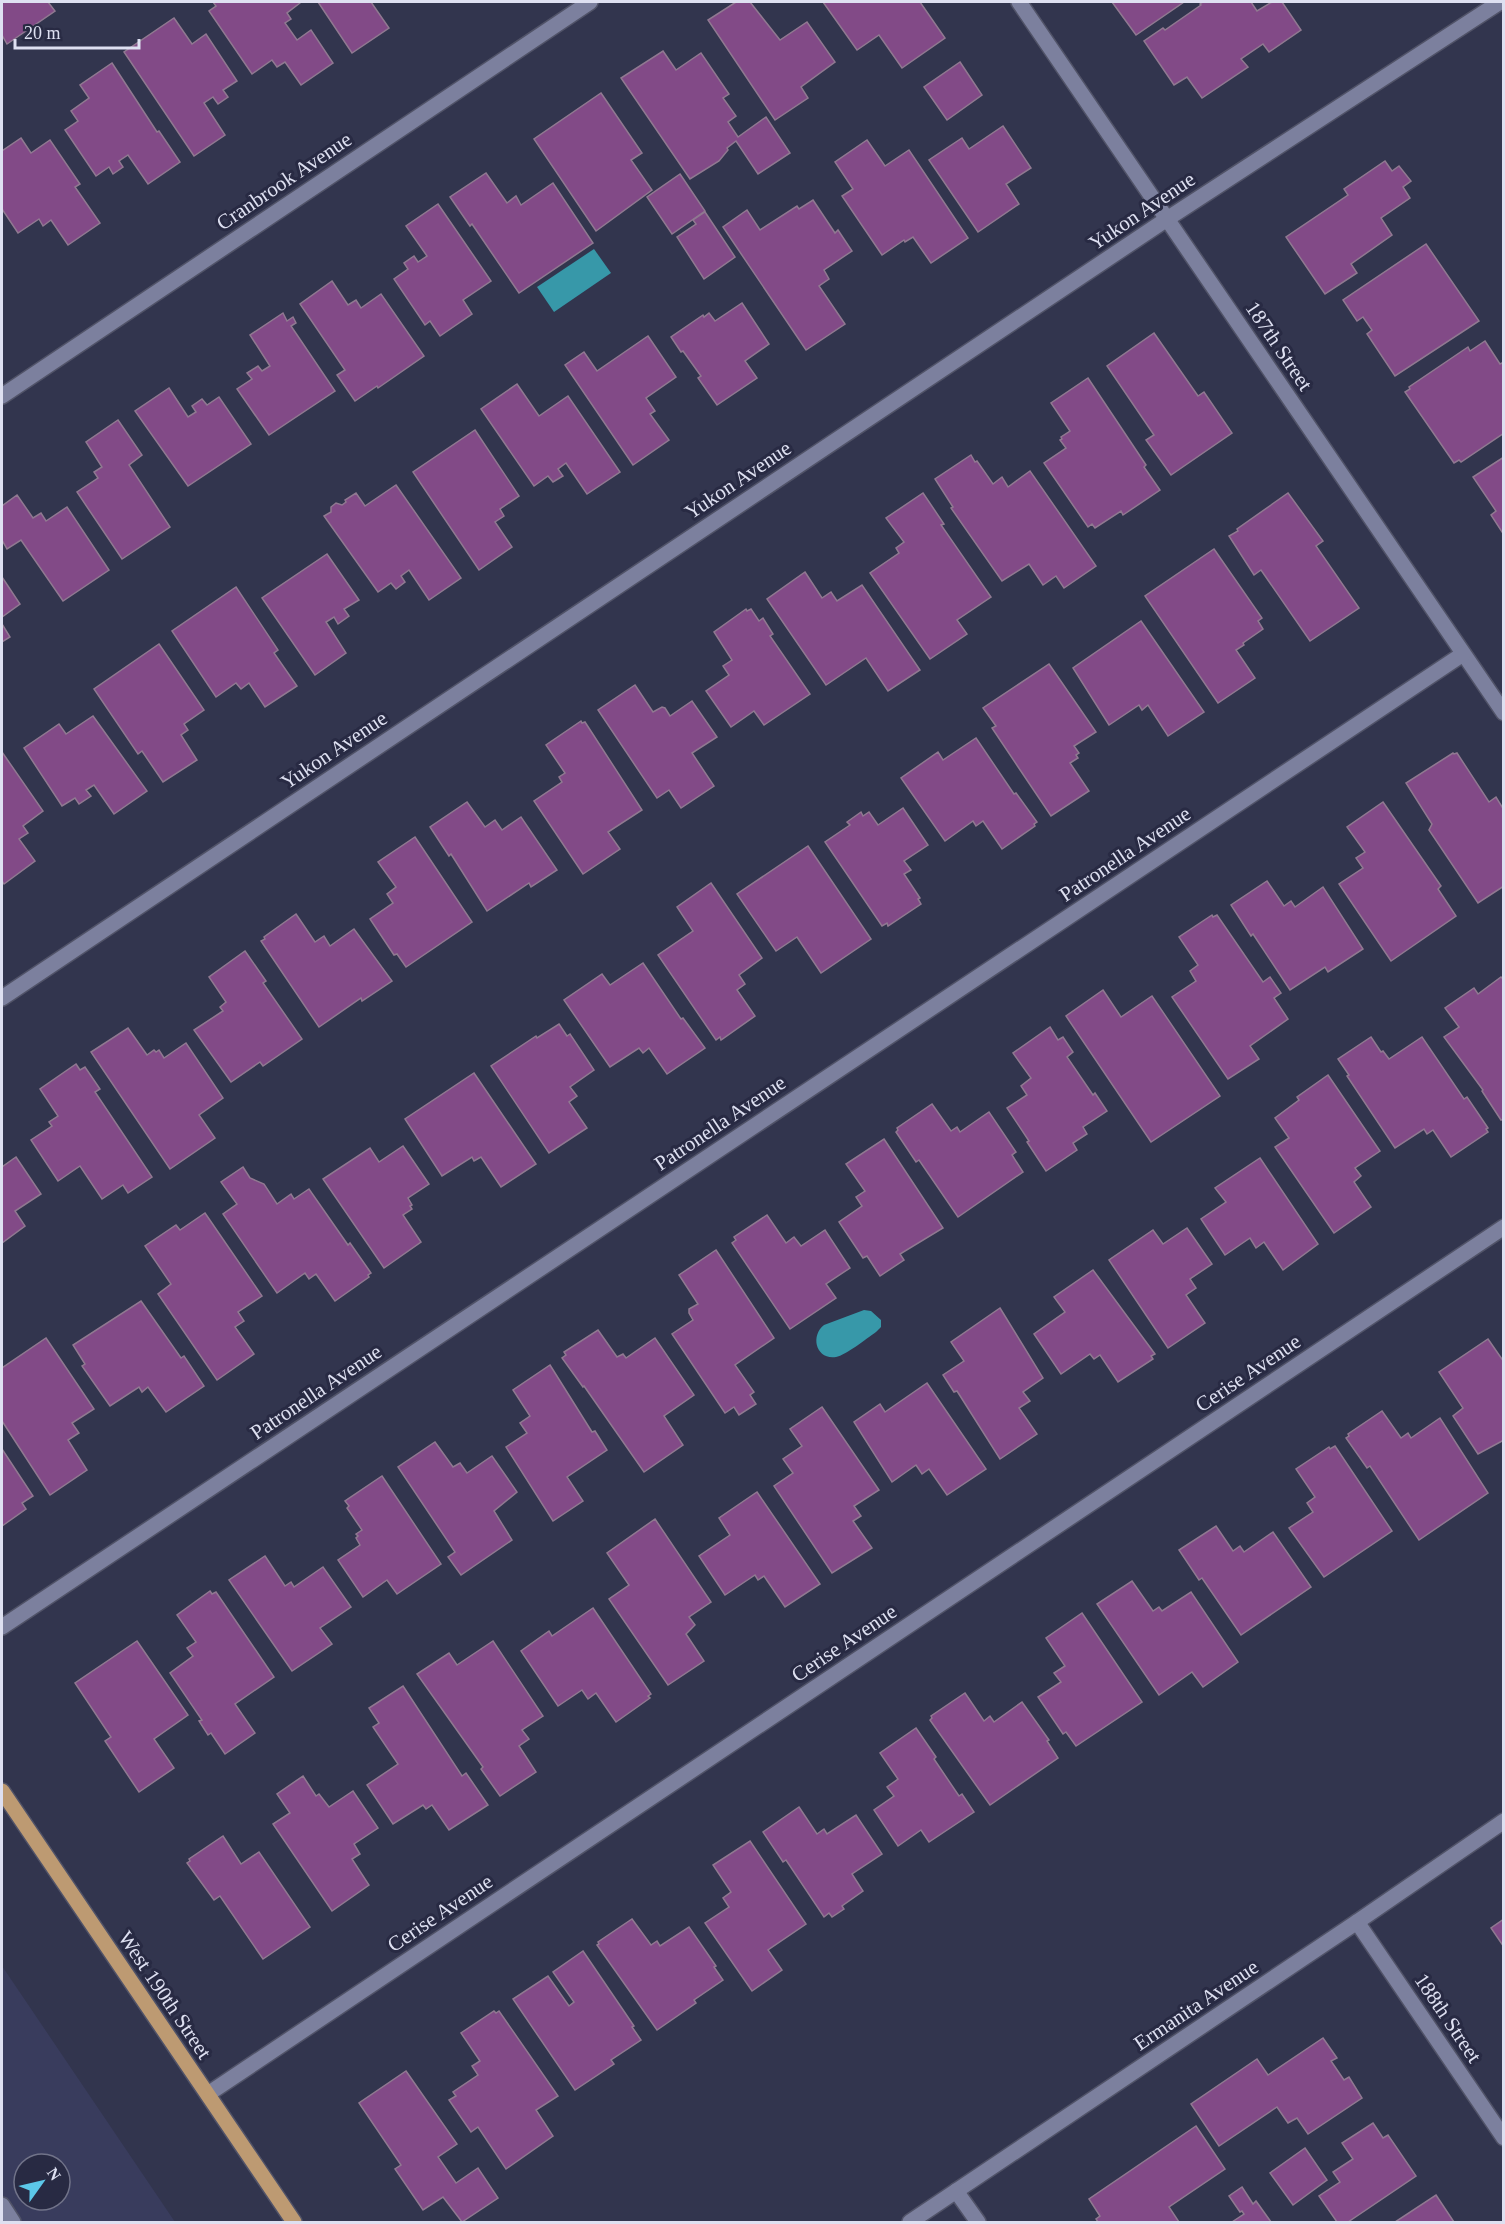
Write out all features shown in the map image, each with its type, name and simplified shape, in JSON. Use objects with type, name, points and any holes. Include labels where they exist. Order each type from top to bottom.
[{"type":"main road","name":"West 190th Street","points":[[2,1791],[294,2223]]},
{"type":"street","name":"Cranbrook Avenue","points":[[2,396],[590,2]]},
{"type":"street","name":"187th Street","points":[[1019,2],[1503,713]]},
{"type":"street","name":"Yukon Avenue","points":[[2,998],[1167,219],[1500,2]]},
{"type":"street","name":"Patronella Avenue","points":[[2,1627],[1463,654]]},
{"type":"street","name":"Cerise Avenue","points":[[208,2094],[1502,1231]]},
{"type":"street","name":"Ermanita Avenue","points":[[910,2223],[1358,1922],[1503,1821]]},
{"type":"street","name":"188th Street","points":[[1358,1922],[1503,2138]]},
{"type":"street","points":[[956,2191],[978,2223]]},
{"type":"street","points":[[2,2205],[13,2223]]},
{"type":"shaded area","points":[[594,249],[611,273],[554,312],[537,287]]},
{"type":"shaded area","points":[[864,1310],[871,1311],[881,1320],[881,1327],[840,1356],[824,1355],[816,1341],[824,1325]]},
{"type":"shaded area","points":[[2,1966],[175,2222],[2,2222]]},
{"type":"building","points":[[2,2],[48,2],[55,11],[7,44],[2,35]]},
{"type":"building","points":[[213,2],[299,2],[287,13],[291,19],[285,23],[297,40],[311,30],[333,63],[301,85],[285,62],[277,67],[272,60],[252,74],[209,11],[216,6]]},
{"type":"building","points":[[318,2],[371,2],[389,28],[352,53]]},
{"type":"building","points":[[736,2],[750,2],[780,40],[807,22],[835,62],[801,87],[808,98],[775,120],[708,20]]},
{"type":"building","points":[[823,2],[920,2],[945,38],[902,68],[879,35],[857,50]]},
{"type":"building","points":[[1112,2],[1184,2],[1136,35]]},
{"type":"building","points":[[1203,2],[1251,2],[1257,11],[1272,2],[1282,2],[1301,30],[1269,52],[1263,44],[1241,59],[1248,67],[1202,98],[1187,77],[1174,85],[1144,41],[1163,28],[1165,30]]},
{"type":"building","points":[[174,18],[192,44],[206,34],[237,81],[223,90],[228,97],[218,104],[213,97],[204,103],[225,135],[194,156],[124,52]]},
{"type":"building","points":[[663,51],[676,70],[701,53],[729,94],[723,98],[736,116],[728,122],[738,137],[766,117],[790,153],[758,174],[736,141],[727,148],[728,150],[719,161],[690,179],[621,78]]},
{"type":"building","points":[[960,62],[982,95],[947,120],[924,87]]},
{"type":"building","points":[[112,63],[157,132],[159,131],[180,162],[148,184],[128,155],[119,161],[123,167],[113,174],[109,167],[96,176],[65,130],[78,121],[71,111],[89,98],[80,85]]},
{"type":"building","points":[[601,93],[642,153],[631,160],[652,190],[596,231],[534,139]]},
{"type":"building","points":[[1003,126],[1031,168],[1006,184],[1019,204],[978,232],[929,160],[962,138],[969,149]]},
{"type":"building","points":[[21,138],[31,153],[50,140],[80,184],[75,187],[100,223],[68,245],[51,220],[43,226],[39,219],[18,233],[2,209],[2,151]]},
{"type":"building","points":[[867,140],[885,166],[909,150],[968,238],[931,263],[913,237],[905,242],[904,240],[882,255],[842,196],[853,189],[835,162]]},
{"type":"building","points":[[1385,161],[1392,171],[1399,166],[1411,181],[1403,187],[1410,198],[1381,218],[1392,235],[1351,264],[1357,273],[1325,294],[1286,237],[1348,195],[1344,189]]},
{"type":"building","points":[[486,173],[507,203],[516,196],[521,205],[553,183],[593,243],[519,293],[472,224],[470,226],[450,197]]},
{"type":"building","points":[[680,174],[705,211],[672,234],[647,197]]},
{"type":"building","points":[[813,200],[835,233],[838,230],[852,251],[824,270],[829,279],[819,286],[845,324],[806,350],[723,227],[747,210],[760,230],[797,206],[799,209]]},
{"type":"building","points":[[438,204],[491,281],[463,300],[472,314],[440,336],[430,321],[425,325],[394,279],[408,269],[404,263],[414,256],[418,262],[427,256],[406,226]]},
{"type":"building","points":[[705,212],[735,257],[704,279],[677,237],[696,224],[693,220]]},
{"type":"building","points":[[1426,244],[1479,321],[1395,376],[1367,334],[1372,330],[1363,317],[1357,321],[1343,300]]},
{"type":"building","points":[[332,281],[348,305],[356,300],[361,308],[381,294],[424,356],[355,401],[337,375],[345,370],[300,304]]},
{"type":"building","points":[[742,303],[769,344],[745,361],[757,378],[717,405],[698,378],[701,376],[671,337],[703,315],[704,317],[709,313],[715,321]]},
{"type":"building","points":[[283,313],[287,321],[293,317],[296,323],[291,326],[335,391],[269,435],[237,389],[252,379],[247,373],[258,366],[262,371],[270,366],[250,335]]},
{"type":"building","points":[[1154,333],[1198,396],[1204,392],[1232,433],[1171,475],[1146,440],[1154,435],[1107,366]]},
{"type":"building","points":[[648,336],[676,377],[646,398],[655,411],[650,414],[669,440],[633,465],[565,365],[584,352],[597,371]]},
{"type":"building","points":[[1485,341],[1500,364],[1504,362],[1504,433],[1461,462],[1459,460],[1454,463],[1405,392],[1468,347],[1470,351]]},
{"type":"building","points":[[1088,378],[1160,490],[1123,515],[1121,511],[1095,528],[1092,524],[1088,527],[1044,463],[1066,448],[1060,440],[1070,431],[1051,403]]},
{"type":"building","points":[[517,384],[539,416],[568,396],[620,472],[587,494],[566,463],[558,469],[563,476],[553,482],[548,476],[534,486],[481,409]]},
{"type":"building","points":[[169,388],[188,417],[196,412],[192,406],[202,399],[207,405],[219,397],[251,444],[188,486],[135,411]]},
{"type":"building","points":[[118,420],[142,455],[129,465],[170,527],[122,559],[77,492],[98,478],[94,472],[102,467],[86,442]]},
{"type":"building","points":[[475,430],[519,496],[500,509],[504,516],[495,522],[512,547],[479,570],[413,472]]},
{"type":"building","points":[[971,455],[993,484],[1002,477],[1008,487],[1030,471],[1096,566],[1064,588],[1056,576],[1043,585],[1029,564],[1002,581],[951,508],[953,507],[935,479]]},
{"type":"building","points":[[1504,457],[1504,535],[1491,515],[1496,511],[1473,477]]},
{"type":"building","points":[[396,485],[461,578],[429,600],[409,570],[401,576],[405,582],[396,589],[391,583],[378,592],[324,516],[331,512],[331,507],[336,503],[342,505],[346,502],[345,500],[356,493],[365,506]]},
{"type":"building","points":[[923,493],[944,524],[941,525],[991,597],[957,620],[967,634],[930,659],[870,573],[899,553],[896,548],[904,542],[886,518]]},
{"type":"building","points":[[1288,493],[1323,541],[1316,546],[1359,608],[1310,641],[1261,570],[1254,575],[1229,536]]},
{"type":"building","points":[[17,495],[33,518],[41,513],[46,521],[67,507],[109,570],[63,601],[21,540],[7,549],[2,540],[2,506]]},
{"type":"building","points":[[1214,549],[1262,618],[1258,621],[1263,629],[1236,650],[1255,678],[1218,703],[1145,596]]},
{"type":"building","points":[[327,554],[359,600],[344,609],[349,616],[338,624],[334,617],[326,622],[346,653],[315,675],[262,598]]},
{"type":"building","points":[[805,572],[822,598],[831,592],[837,601],[862,585],[920,670],[888,691],[866,658],[826,685],[767,599]]},
{"type":"building","points":[[2,577],[20,604],[2,617]]},
{"type":"building","points":[[236,587],[278,650],[274,653],[297,686],[265,707],[249,683],[241,689],[236,683],[216,697],[172,631]]},
{"type":"building","points":[[746,609],[747,611],[751,609],[759,621],[763,618],[773,634],[770,636],[810,694],[764,725],[754,711],[731,727],[706,691],[729,675],[723,666],[732,660],[714,632]]},
{"type":"building","points":[[1141,621],[1204,712],[1168,736],[1148,705],[1142,710],[1139,705],[1109,725],[1073,668]]},
{"type":"building","points":[[2,624],[10,637],[2,642]]},
{"type":"building","points":[[159,644],[204,710],[184,724],[188,730],[181,735],[197,760],[163,782],[142,751],[138,754],[94,689]]},
{"type":"building","points":[[1049,664],[1096,732],[1074,746],[1079,753],[1076,755],[1078,758],[1070,763],[1089,791],[1051,816],[992,728],[996,726],[983,708]]},
{"type":"building","points":[[635,685],[653,712],[662,707],[670,716],[692,701],[717,737],[692,753],[714,786],[681,808],[669,790],[657,798],[598,710]]},
{"type":"building","points":[[93,716],[147,791],[114,814],[94,785],[86,790],[91,796],[79,804],[75,798],[62,806],[24,748],[59,724],[66,734]]},
{"type":"building","points":[[581,721],[585,722],[642,810],[608,832],[620,849],[583,874],[534,801],[562,782],[559,777],[565,773],[546,745]]},
{"type":"building","points":[[976,738],[1014,794],[1016,793],[1037,822],[1035,826],[1002,849],[983,821],[976,826],[973,821],[945,841],[901,778],[938,752],[943,760]]},
{"type":"building","points":[[2,752],[43,811],[23,826],[28,833],[19,839],[35,861],[4,884],[2,881]]},
{"type":"building","points":[[1453,753],[1457,753],[1489,802],[1496,797],[1504,810],[1504,886],[1478,903],[1429,830],[1432,824],[1406,783]]},
{"type":"building","points":[[467,802],[485,827],[495,820],[502,830],[521,817],[557,870],[531,887],[529,883],[487,911],[451,854],[449,856],[430,827]]},
{"type":"building","points":[[1383,802],[1441,886],[1438,889],[1456,916],[1391,961],[1339,884],[1363,868],[1356,858],[1365,852],[1347,827]]},
{"type":"building","points":[[903,808],[928,845],[904,861],[911,870],[904,874],[920,898],[918,899],[921,904],[888,926],[887,923],[882,926],[825,842],[850,825],[847,822],[861,812],[863,816],[869,812],[878,825]]},
{"type":"building","points":[[415,837],[472,922],[406,967],[397,954],[394,955],[370,919],[393,903],[387,894],[396,887],[378,862]]},
{"type":"building","points":[[808,846],[871,939],[821,973],[797,937],[776,951],[737,894]]},
{"type":"building","points":[[1267,881],[1284,906],[1291,901],[1295,907],[1323,887],[1363,949],[1328,972],[1325,967],[1290,990],[1231,905]]},
{"type":"building","points":[[711,883],[762,958],[739,975],[745,984],[737,990],[755,1016],[721,1040],[720,1037],[716,1040],[658,955],[693,931],[677,907]]},
{"type":"building","points":[[296,914],[315,942],[324,936],[330,946],[354,929],[392,981],[362,1001],[361,998],[319,1027],[261,941]]},
{"type":"building","points":[[1212,915],[1213,917],[1217,915],[1263,982],[1270,977],[1281,993],[1274,998],[1288,1019],[1250,1046],[1259,1059],[1228,1079],[1172,997],[1196,981],[1190,971],[1198,965],[1179,937]]},
{"type":"building","points":[[245,951],[266,981],[263,983],[302,1039],[263,1066],[260,1062],[231,1082],[194,1030],[223,1011],[220,1007],[226,1002],[209,977]]},
{"type":"building","points":[[643,963],[681,1019],[683,1018],[705,1048],[667,1074],[649,1048],[643,1053],[639,1048],[610,1067],[564,1000],[602,974],[610,985]]},
{"type":"building","points":[[1501,977],[1504,980],[1504,1119],[1501,1120],[1483,1090],[1444,1037],[1459,1027],[1445,1008],[1474,988],[1478,994]]},
{"type":"building","points":[[1103,990],[1121,1017],[1152,996],[1220,1096],[1151,1142],[1066,1016]]},
{"type":"building","points":[[559,1024],[567,1036],[570,1034],[594,1070],[570,1087],[577,1096],[569,1102],[587,1128],[549,1153],[491,1066],[536,1036],[537,1038]]},
{"type":"building","points":[[1050,1027],[1058,1040],[1063,1037],[1073,1052],[1067,1057],[1107,1111],[1083,1127],[1087,1134],[1073,1143],[1077,1150],[1046,1171],[1007,1108],[1027,1095],[1021,1086],[1031,1078],[1013,1053]]},
{"type":"building","points":[[128,1028],[147,1055],[154,1050],[156,1052],[159,1050],[164,1058],[186,1043],[223,1098],[199,1115],[215,1138],[170,1169],[91,1052]]},
{"type":"building","points":[[1371,1037],[1389,1059],[1422,1037],[1464,1099],[1467,1097],[1488,1128],[1486,1129],[1488,1132],[1451,1157],[1433,1130],[1427,1134],[1424,1129],[1395,1148],[1338,1059]]},
{"type":"building","points":[[76,1064],[80,1070],[85,1067],[100,1089],[95,1092],[152,1177],[128,1193],[123,1185],[102,1199],[80,1166],[58,1181],[31,1140],[52,1126],[49,1122],[58,1116],[40,1089]]},
{"type":"building","points":[[474,1073],[536,1164],[501,1187],[481,1157],[474,1161],[472,1157],[442,1176],[405,1119]]},
{"type":"building","points":[[1328,1075],[1380,1151],[1355,1168],[1361,1176],[1354,1182],[1371,1207],[1334,1233],[1275,1147],[1289,1138],[1275,1118],[1299,1100],[1297,1097]]},
{"type":"building","points":[[932,1104],[951,1131],[957,1127],[960,1132],[989,1112],[1016,1152],[1012,1155],[1023,1172],[958,1217],[919,1160],[916,1162],[896,1132],[897,1128]]},
{"type":"building","points":[[884,1139],[943,1228],[900,1254],[904,1260],[880,1276],[867,1256],[863,1258],[839,1222],[862,1206],[856,1197],[865,1191],[846,1164]]},
{"type":"building","points":[[403,1146],[429,1184],[408,1198],[412,1209],[403,1215],[421,1242],[384,1268],[323,1179],[370,1148],[379,1162]]},
{"type":"building","points":[[16,1157],[41,1194],[15,1211],[25,1226],[2,1243],[2,1167]]},
{"type":"building","points":[[1260,1158],[1318,1244],[1283,1270],[1264,1242],[1256,1248],[1250,1238],[1225,1255],[1201,1219],[1226,1202],[1215,1188]]},
{"type":"building","points":[[243,1167],[250,1178],[264,1184],[277,1204],[291,1194],[294,1199],[309,1189],[348,1245],[350,1243],[371,1273],[369,1277],[335,1301],[316,1274],[309,1279],[305,1273],[277,1293],[223,1214],[237,1204],[221,1182]]},
{"type":"building","points":[[205,1213],[262,1296],[238,1312],[244,1321],[235,1327],[254,1354],[217,1380],[158,1294],[171,1284],[145,1246],[176,1225],[180,1230]]},
{"type":"building","points":[[767,1215],[786,1243],[794,1237],[801,1246],[825,1230],[850,1268],[826,1284],[836,1298],[790,1329],[732,1243],[736,1240],[734,1237]]},
{"type":"building","points":[[1187,1228],[1212,1264],[1190,1279],[1196,1288],[1186,1295],[1205,1323],[1168,1348],[1109,1260],[1153,1230],[1163,1244]]},
{"type":"building","points":[[716,1250],[774,1338],[735,1365],[754,1392],[750,1395],[756,1404],[739,1415],[734,1407],[725,1413],[672,1334],[693,1320],[689,1309],[698,1304],[679,1275]]},
{"type":"building","points":[[1093,1270],[1155,1354],[1151,1356],[1153,1359],[1118,1382],[1100,1355],[1094,1359],[1090,1354],[1061,1374],[1034,1334],[1065,1312],[1054,1297]]},
{"type":"building","points":[[141,1301],[181,1358],[184,1356],[204,1386],[166,1412],[148,1387],[142,1392],[139,1387],[110,1406],[82,1366],[85,1364],[73,1345]]},
{"type":"building","points":[[1000,1308],[1043,1378],[1023,1392],[1030,1401],[1019,1408],[1037,1434],[1000,1459],[957,1391],[954,1392],[943,1375],[964,1361],[951,1342]]},
{"type":"building","points":[[598,1330],[617,1357],[623,1354],[626,1358],[655,1338],[694,1395],[664,1416],[683,1445],[644,1472],[562,1358],[566,1355],[564,1352]]},
{"type":"building","points":[[46,1338],[94,1409],[72,1423],[79,1433],[68,1440],[87,1470],[50,1495],[2,1421],[2,1368]]},
{"type":"building","points":[[1488,1339],[1504,1362],[1504,1440],[1478,1454],[1453,1416],[1463,1408],[1439,1372]]},
{"type":"building","points":[[550,1365],[592,1432],[595,1431],[607,1450],[567,1477],[583,1501],[553,1521],[506,1447],[527,1433],[520,1423],[530,1416],[513,1390]]},
{"type":"building","points":[[927,1383],[986,1469],[947,1495],[929,1469],[922,1474],[916,1465],[892,1482],[854,1422],[880,1404],[885,1412]]},
{"type":"building","points":[[822,1407],[879,1490],[854,1506],[861,1516],[853,1521],[872,1548],[832,1573],[774,1486],[793,1473],[783,1459],[802,1446],[790,1429]]},
{"type":"building","points":[[1382,1411],[1401,1438],[1408,1433],[1411,1438],[1440,1418],[1488,1493],[1419,1540],[1370,1466],[1367,1468],[1346,1438],[1348,1434]]},
{"type":"building","points":[[435,1442],[453,1467],[460,1463],[467,1473],[492,1456],[517,1492],[494,1511],[512,1540],[461,1575],[448,1557],[455,1552],[398,1467]]},
{"type":"building","points":[[1335,1446],[1392,1531],[1324,1577],[1289,1528],[1313,1512],[1307,1503],[1315,1497],[1296,1469],[1329,1447],[1330,1449]]},
{"type":"building","points":[[2,1449],[33,1496],[22,1503],[26,1509],[2,1526]]},
{"type":"building","points":[[382,1476],[441,1564],[397,1594],[387,1580],[363,1597],[338,1560],[360,1545],[356,1534],[362,1530],[347,1508],[349,1506],[345,1501]]},
{"type":"building","points":[[757,1492],[820,1584],[785,1607],[764,1576],[758,1580],[755,1575],[725,1595],[699,1556],[730,1535],[719,1518]]},
{"type":"building","points":[[655,1519],[711,1602],[689,1617],[695,1625],[686,1634],[704,1661],[668,1685],[609,1599],[629,1585],[607,1553]]},
{"type":"building","points":[[1216,1526],[1233,1551],[1240,1546],[1244,1552],[1273,1532],[1311,1587],[1241,1635],[1202,1578],[1199,1580],[1179,1550]]},
{"type":"building","points":[[265,1556],[285,1586],[291,1582],[294,1587],[323,1567],[351,1607],[320,1628],[332,1644],[292,1671],[229,1580]]},
{"type":"building","points":[[1132,1581],[1153,1611],[1159,1607],[1162,1611],[1191,1592],[1238,1662],[1203,1687],[1192,1672],[1159,1695],[1097,1604]]},
{"type":"building","points":[[210,1591],[212,1594],[216,1592],[274,1677],[235,1704],[255,1733],[225,1754],[211,1733],[208,1735],[199,1721],[202,1720],[170,1673],[193,1656],[187,1648],[196,1642],[177,1615]]},
{"type":"building","points":[[593,1608],[651,1694],[648,1696],[650,1698],[616,1722],[596,1693],[588,1699],[582,1690],[558,1706],[521,1651],[549,1631],[552,1636]]},
{"type":"building","points":[[1082,1613],[1142,1702],[1076,1746],[1066,1732],[1063,1734],[1038,1697],[1061,1682],[1054,1673],[1065,1666],[1046,1638]]},
{"type":"building","points":[[137,1641],[188,1715],[154,1739],[174,1768],[139,1792],[105,1741],[111,1737],[75,1683]]},
{"type":"building","points":[[493,1641],[543,1716],[522,1730],[529,1739],[519,1746],[536,1772],[500,1796],[481,1769],[483,1767],[417,1674],[449,1653],[457,1665]]},
{"type":"building","points":[[403,1686],[462,1776],[466,1773],[488,1805],[449,1830],[432,1805],[426,1809],[423,1805],[393,1824],[367,1785],[398,1764],[373,1727],[379,1723],[369,1708]]},
{"type":"building","points":[[965,1693],[984,1721],[990,1716],[994,1722],[1022,1702],[1049,1740],[1047,1741],[1058,1758],[990,1805],[930,1720],[931,1716]]},
{"type":"building","points":[[916,1728],[959,1796],[962,1794],[974,1812],[929,1842],[921,1830],[898,1846],[874,1810],[894,1796],[887,1787],[898,1779],[880,1753]]},
{"type":"building","points":[[303,1776],[316,1796],[319,1794],[329,1807],[353,1791],[378,1828],[354,1844],[360,1854],[352,1859],[369,1885],[332,1911],[273,1824],[290,1813],[277,1794]]},
{"type":"building","points":[[799,1807],[817,1834],[824,1829],[827,1834],[856,1815],[882,1854],[852,1874],[863,1891],[842,1906],[844,1909],[832,1917],[829,1913],[824,1917],[786,1860],[783,1862],[763,1832]]},
{"type":"building","points":[[223,1836],[241,1864],[259,1852],[310,1927],[263,1959],[220,1896],[214,1900],[187,1863],[189,1859]]},
{"type":"building","points":[[750,1841],[806,1924],[768,1950],[782,1970],[752,1991],[705,1923],[729,1907],[723,1898],[731,1892],[713,1865]]},
{"type":"building","points":[[632,1919],[651,1945],[657,1941],[660,1946],[689,1927],[723,1980],[694,2000],[696,2003],[657,2030],[597,1945],[598,1942]]},
{"type":"building","points":[[1504,1919],[1504,1947],[1491,1928]]},
{"type":"building","points":[[583,1951],[641,2040],[611,2060],[614,2064],[575,2090],[513,1999],[548,1976],[569,2006],[574,2002],[553,1972]]},
{"type":"building","points":[[494,2011],[496,2013],[499,2011],[558,2096],[536,2110],[553,2136],[506,2169],[478,2127],[471,2132],[449,2100],[456,2096],[453,2092],[478,2075],[472,2066],[480,2061],[461,2033]]},
{"type":"building","points":[[1323,2038],[1337,2058],[1331,2061],[1344,2080],[1349,2077],[1362,2098],[1308,2134],[1297,2118],[1288,2123],[1277,2107],[1219,2146],[1191,2104],[1257,2059],[1268,2075]]},
{"type":"building","points":[[406,2071],[457,2144],[438,2157],[456,2183],[478,2168],[498,2198],[462,2222],[443,2197],[423,2210],[395,2169],[401,2165],[359,2103]]},
{"type":"building","points":[[1373,2123],[1383,2138],[1388,2135],[1416,2176],[1348,2222],[1337,2222],[1319,2196],[1340,2182],[1333,2172],[1353,2159],[1342,2143]]},
{"type":"building","points":[[1196,2126],[1225,2169],[1169,2207],[1179,2222],[1098,2222],[1096,2219],[1100,2216],[1089,2199]]},
{"type":"building","points":[[1305,2148],[1327,2180],[1293,2205],[1270,2173]]},
{"type":"building","points":[[1242,2187],[1253,2204],[1256,2201],[1271,2222],[1232,2222],[1244,2214],[1229,2196]]},
{"type":"building","points":[[1436,2195],[1454,2222],[1395,2222]]}]
